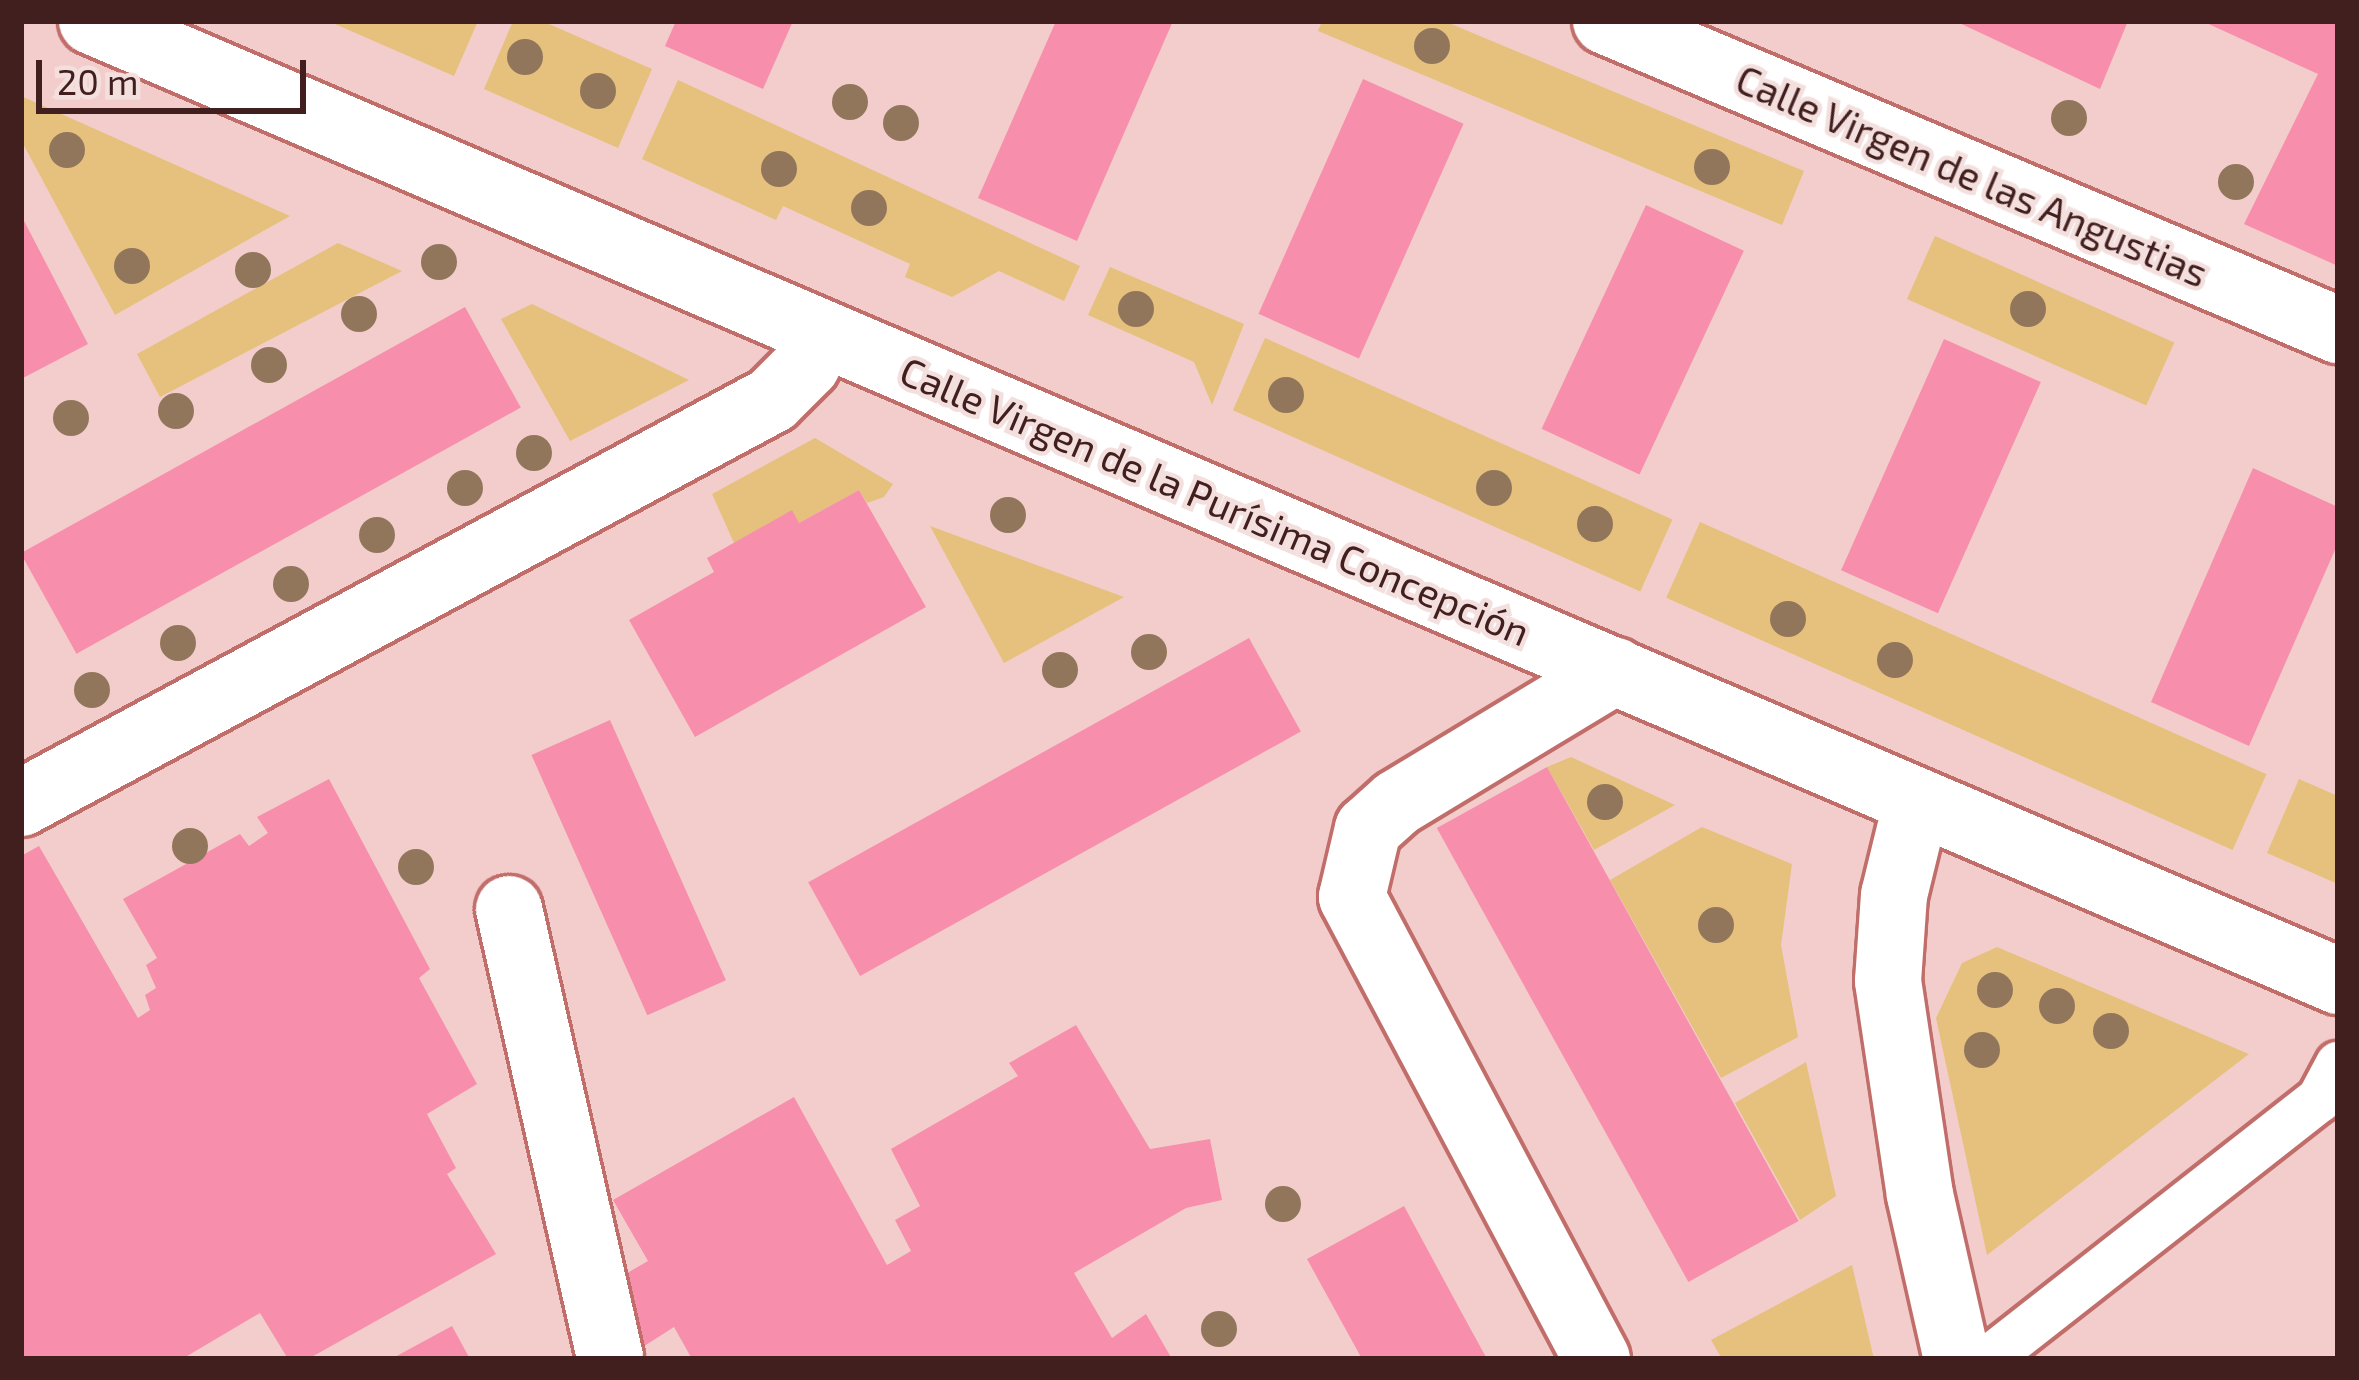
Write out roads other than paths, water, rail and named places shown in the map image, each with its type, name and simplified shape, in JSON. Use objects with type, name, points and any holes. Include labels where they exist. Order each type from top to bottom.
[{"type":"street","name":"Calle Virgen de la Purísima Concepción","points":[[92,21],[2338,981]]},
{"type":"street","name":"Calle Virgen de las Angustias","points":[[1606,21],[2338,330]]},
{"type":"street","points":[[21,803],[772,400],[807,365],[822,332]]},
{"type":"street","points":[[1597,1359],[1352,897],[1368,829],[1397,803],[1615,671]]},
{"type":"street","points":[[1917,801],[1894,896],[1888,981],[1920,1195],[1957,1359]]},
{"type":"street","points":[[509,909],[610,1359]]},
{"type":"lane","points":[[1987,1359],[2319,1099],[2338,1064]]}]
